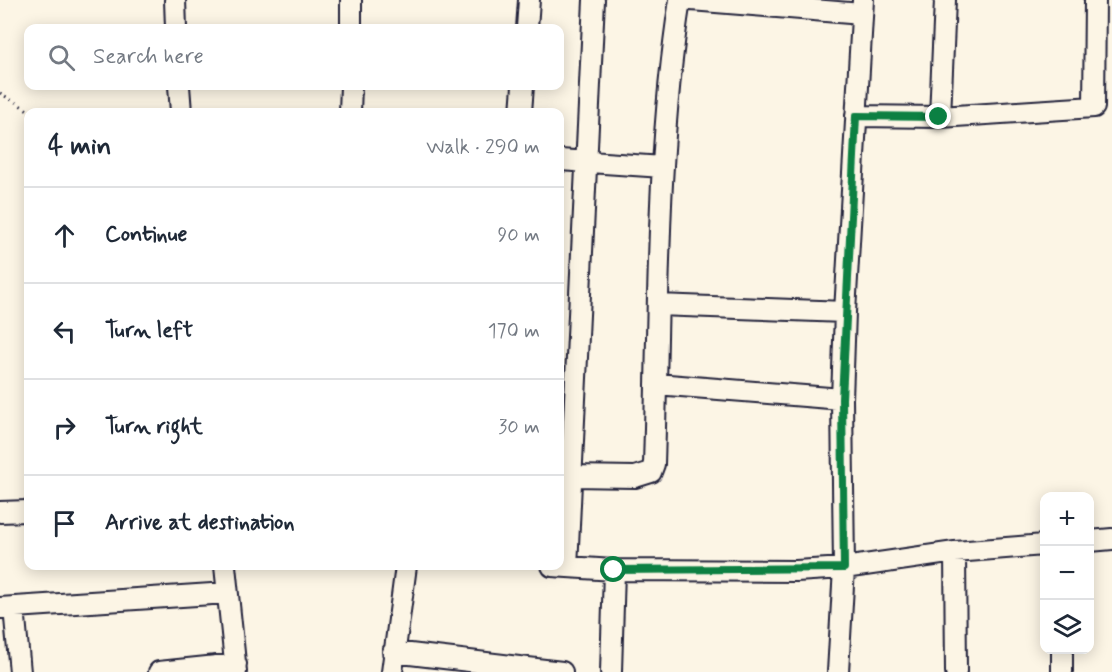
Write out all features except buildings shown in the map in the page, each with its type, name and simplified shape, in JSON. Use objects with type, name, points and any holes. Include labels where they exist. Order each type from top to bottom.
[{"type":"street","points":[[175,0],[176,24]]},
{"type":"street","points":[[351,0],[351,24]]},
{"type":"street","points":[[527,24],[529,0]]},
{"type":"street","points":[[564,518],[568,470],[567,409],[586,162],[594,0]]},
{"type":"street","points":[[568,470],[635,477],[651,472],[654,464],[663,167],[669,80],[680,0]]},
{"type":"street","points":[[691,0],[863,7],[845,312],[842,399],[844,568],[838,672]]},
{"type":"street","points":[[939,117],[945,0]]},
{"type":"street","points":[[856,116],[939,117],[1094,107],[1095,0]]},
{"type":"street","points":[[179,90],[181,108]]},
{"type":"street","points":[[350,108],[351,90]]},
{"type":"street","points":[[521,108],[523,90]]},
{"type":"street","points":[[564,160],[663,167]]},
{"type":"street","points":[[658,305],[845,312]]},
{"type":"street","points":[[656,384],[842,399]]},
{"type":"street","points":[[0,512],[24,511]]},
{"type":"street","points":[[1094,541],[1112,539]]},
{"type":"street","points":[[564,566],[614,570],[844,568],[956,552],[1040,545]]},
{"type":"street","points":[[956,552],[956,672]]},
{"type":"street","points":[[159,672],[236,668],[225,570]]},
{"type":"street","points":[[405,570],[392,662],[562,672]]},
{"type":"street","points":[[611,672],[614,570]]},
{"type":"street","points":[[20,672],[7,608],[227,593]]},
{"type":"street","points":[[1062,654],[1062,672]]},
{"type":"path","points":[[0,93],[24,108]]},
{"type":"route","points":[[614,570],[796,571],[844,568],[842,399],[856,116],[939,117]]}]
